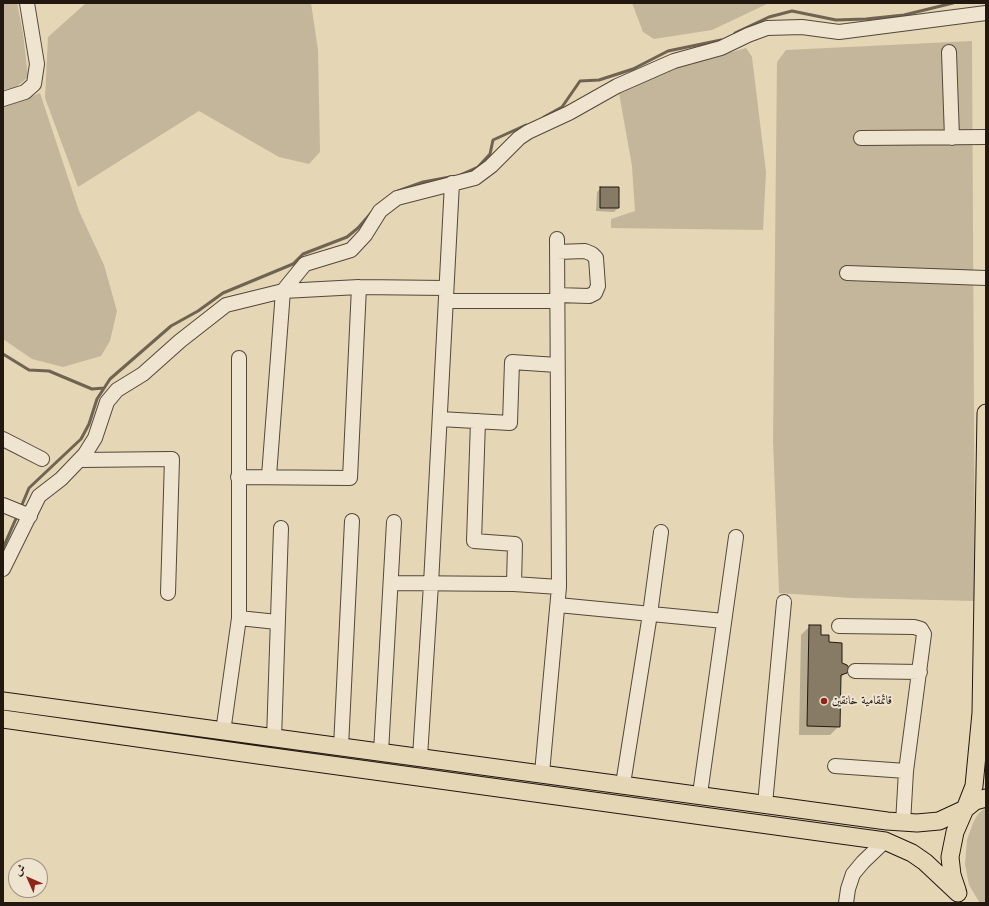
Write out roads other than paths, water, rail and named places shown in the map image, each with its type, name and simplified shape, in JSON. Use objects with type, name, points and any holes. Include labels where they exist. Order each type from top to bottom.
[{"type":"main road","points":[[961,900],[952,875],[950,857],[955,832],[974,786],[980,713],[986,413]]},
{"type":"main road","points":[[3,701],[903,823],[939,820],[965,809],[975,801],[986,798]]},
{"type":"main road","points":[[3,719],[228,750],[258,756],[885,841],[912,852],[926,862],[961,900]]},
{"type":"main road","points":[[227,732],[235,741],[228,750]]},
{"type":"main road","points":[[258,756],[253,749],[253,745],[257,738],[268,737]]},
{"type":"main road","points":[[705,795],[706,816]]},
{"type":"street","points":[[3,99],[25,92],[34,84],[37,64],[27,3]]},
{"type":"street","points":[[269,476],[283,290],[305,264],[351,250],[365,235],[380,212],[396,198],[475,178],[491,166],[519,138],[528,132],[569,113],[617,86],[674,62],[720,48],[767,28],[802,27],[839,32],[986,13]]},
{"type":"street","points":[[949,52],[952,138]]},
{"type":"street","points":[[861,138],[986,137]]},
{"type":"street","points":[[420,757],[431,584],[452,183]]},
{"type":"street","points":[[3,569],[18,511],[61,479],[80,460],[95,438],[107,402],[117,390],[143,374],[180,341],[226,305],[283,290],[359,287],[446,294],[557,298],[589,296],[595,293],[598,286],[596,258],[592,254],[585,251],[557,245],[557,298],[557,365],[559,587],[542,773]]},
{"type":"street","points":[[847,273],[986,278]]},
{"type":"street","points":[[238,476],[350,478],[359,287]]},
{"type":"street","points":[[227,732],[239,618],[239,358]]},
{"type":"street","points":[[440,418],[510,423],[512,362],[557,365]]},
{"type":"street","points":[[478,421],[474,541],[515,544],[514,584]]},
{"type":"street","points":[[3,440],[42,458]]},
{"type":"street","points":[[80,460],[172,459],[168,593]]},
{"type":"street","points":[[341,747],[352,520]]},
{"type":"street","points":[[381,752],[394,522]]},
{"type":"street","points":[[268,737],[277,622],[281,528]]},
{"type":"street","points":[[623,784],[650,614],[660,532]]},
{"type":"street","points":[[705,795],[724,621],[736,537]]},
{"type":"street","points":[[391,584],[514,584],[559,587]]},
{"type":"street","points":[[766,804],[784,602]]},
{"type":"street","points":[[558,605],[724,621]]},
{"type":"street","points":[[239,618],[277,622]]},
{"type":"street","points":[[839,626],[914,627],[921,629],[924,634],[906,771],[903,823]]},
{"type":"street","points":[[855,671],[920,672]]},
{"type":"street","points":[[834,766],[906,771]]},
{"type":"street","points":[[846,903],[848,889],[853,874],[885,841]]},
{"type":"waterway","points":[[735,33],[769,17],[792,11],[836,20],[866,19],[904,15],[953,3]]},
{"type":"waterway","points":[[544,117],[562,107],[580,81],[599,80],[633,69],[668,51],[721,40]]},
{"type":"waterway","points":[[458,176],[478,167],[490,154],[493,140],[526,125]]},
{"type":"waterway","points":[[398,191],[423,182],[450,177]]},
{"type":"waterway","points":[[21,507],[29,488],[81,439],[89,424],[97,399],[110,379],[171,326],[198,311],[223,293],[293,264],[303,254],[347,237],[358,228],[372,212]]},
{"type":"waterway","points":[[3,354],[29,370],[49,371],[92,389],[104,388]]},
{"type":"waterway","points":[[3,548],[18,514]]},
{"type":"place","name":"قائمقامية خانقين","points":[[824,701]]}]
